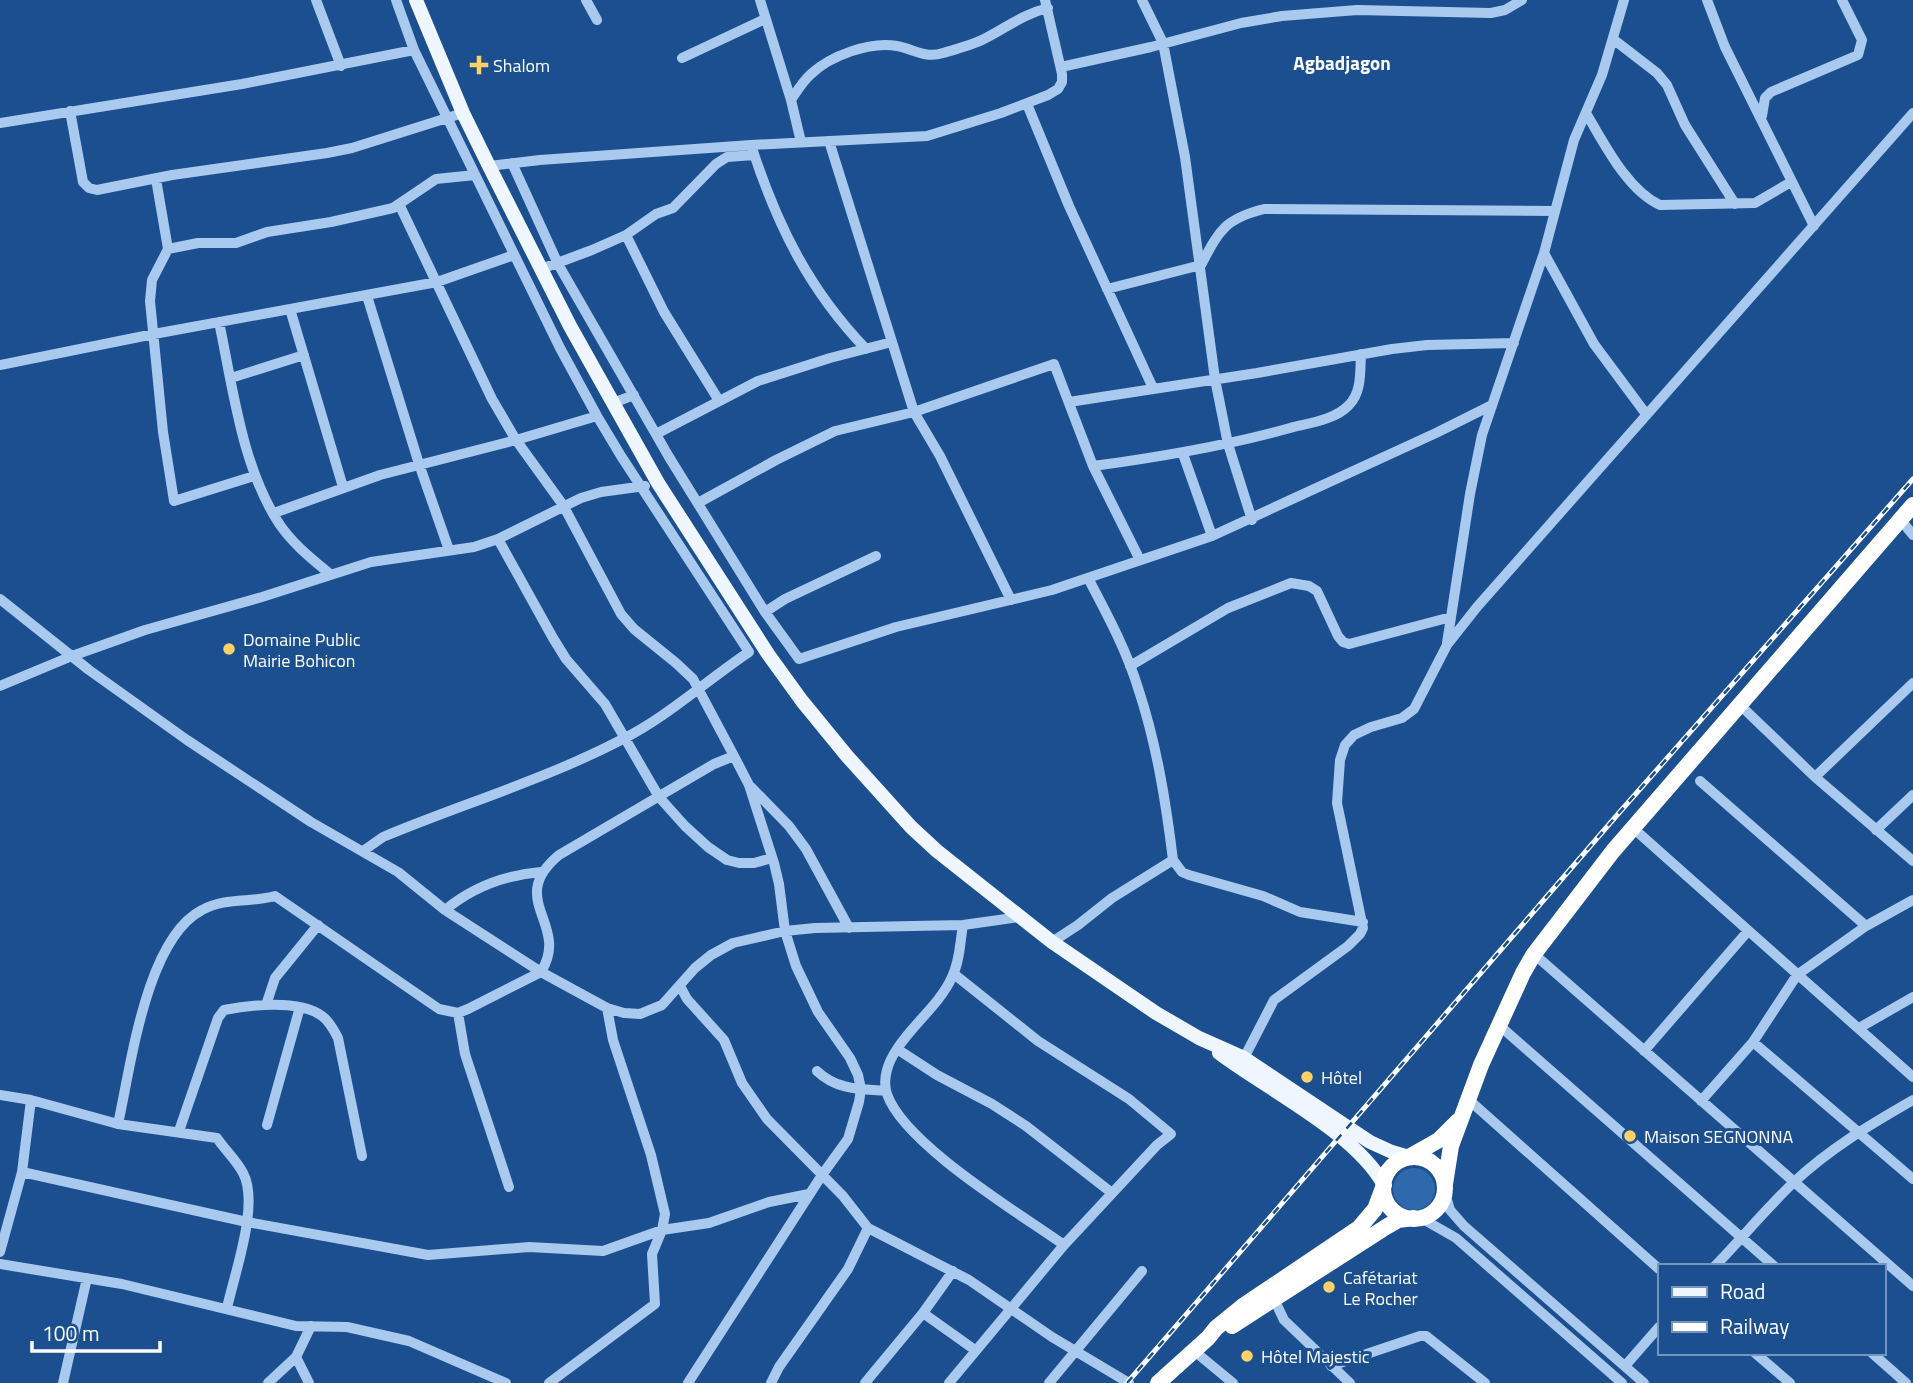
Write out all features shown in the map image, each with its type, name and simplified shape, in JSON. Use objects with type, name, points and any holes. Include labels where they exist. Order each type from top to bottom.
[{"type":"highway","points":[[1158,1383],[1208,1338],[1398,1220],[1418,1218],[1437,1209],[1445,1189],[1447,1159],[1481,1065],[1535,954],[1567,909],[1633,828],[1913,505]]},
{"type":"highway","points":[[1208,1338],[1243,1306],[1359,1228],[1376,1209],[1391,1167],[1399,1160],[1439,1140],[1462,1117]]},
{"type":"highway","points":[[1409,1157],[1420,1157],[1435,1164],[1442,1173],[1445,1189]]},
{"type":"highway","points":[[1384,1185],[1385,1199],[1390,1207],[1401,1215],[1418,1218]]},
{"type":"main road","points":[[416,0],[463,113],[570,326],[658,482],[802,701],[911,827],[946,859],[1052,942],[1156,1013],[1199,1038],[1340,1137],[1374,1168],[1384,1185]]},
{"type":"main road","points":[[1199,1038],[1244,1058],[1370,1142],[1392,1153],[1409,1157]]},
{"type":"street","points":[[316,0],[341,66]]},
{"type":"street","points":[[363,851],[383,837],[545,776],[624,739],[700,690],[749,652],[597,416],[560,348],[414,50],[396,0]]},
{"type":"street","points":[[586,0],[597,20]]},
{"type":"street","points":[[760,0],[801,142]]},
{"type":"street","points":[[1142,0],[1163,43],[1185,157],[1214,379],[1228,444],[1252,520]]},
{"type":"street","points":[[1061,67],[1241,23],[1356,5],[1491,13],[1505,10],[1522,0]]},
{"type":"street","points":[[1447,645],[1470,494],[1482,435],[1544,253],[1574,140],[1602,75],[1624,0]]},
{"type":"street","points":[[1707,0],[1725,47],[1814,226]]},
{"type":"street","points":[[1762,118],[1762,106],[1771,92],[1858,55],[1863,40],[1842,0]]},
{"type":"street","points":[[489,166],[752,150],[801,142],[927,136],[1027,104],[1058,89],[1062,82],[1061,67],[1047,4],[984,39],[934,56],[890,45],[863,48],[838,57],[826,62],[808,76],[791,100]]},
{"type":"street","points":[[682,58],[765,19]]},
{"type":"street","points":[[1613,39],[1657,73],[1667,85],[1685,125],[1735,204]]},
{"type":"street","points":[[0,123],[341,66],[414,50]]},
{"type":"street","points":[[1027,104],[1069,206],[1153,388]]},
{"type":"street","points":[[70,111],[83,182],[89,188],[97,190],[339,150],[463,113]]},
{"type":"street","points":[[1586,113],[1635,187],[1647,199],[1660,205],[1755,203],[1791,182]]},
{"type":"street","points":[[1244,1058],[1274,1000],[1358,937],[1363,928],[1337,803],[1340,760],[1345,746],[1354,735],[1402,718],[1414,709],[1447,645],[1477,607],[1913,113]]},
{"type":"street","points":[[829,141],[914,412],[940,456],[1012,600]]},
{"type":"street","points":[[541,269],[626,235],[648,219],[673,208],[716,164],[727,157],[752,150]]},
{"type":"street","points":[[752,150],[781,226],[814,287],[828,307],[866,349]]},
{"type":"street","points":[[512,163],[558,264],[634,396],[765,612],[799,659]]},
{"type":"street","points":[[168,249],[198,243],[236,243],[267,232],[331,222],[399,204],[436,179],[475,175]]},
{"type":"street","points":[[156,179],[168,249],[150,289],[163,432],[174,501],[254,476]]},
{"type":"street","points":[[399,204],[465,345],[516,440],[564,505],[621,614],[634,629],[685,671],[700,690],[749,785],[779,884],[785,931],[803,983],[820,1015],[855,1066],[861,1089],[848,1139],[809,1194],[688,1383]]},
{"type":"street","points":[[1107,289],[1201,265],[1223,228],[1239,215],[1264,209],[1555,211]]},
{"type":"street","points":[[626,235],[664,312],[718,400]]},
{"type":"street","points":[[1544,253],[1594,344],[1646,414]]},
{"type":"street","points":[[0,365],[219,321],[437,282],[514,255]]},
{"type":"street","points":[[367,296],[419,464],[449,550]]},
{"type":"street","points":[[290,309],[343,487]]},
{"type":"street","points":[[219,321],[254,476],[274,513],[298,547],[330,573]]},
{"type":"street","points":[[656,434],[758,381],[788,370],[892,342]]},
{"type":"street","points":[[1069,402],[1427,345],[1514,342]]},
{"type":"street","points":[[1093,466],[1183,454],[1340,414],[1351,404],[1358,391],[1361,354]]},
{"type":"street","points":[[230,378],[304,355]]},
{"type":"street","points":[[698,503],[809,442],[835,431],[914,412],[1054,364],[1093,466],[1140,560]]},
{"type":"street","points":[[614,403],[634,396]]},
{"type":"street","points":[[779,669],[799,659],[896,627],[1012,600],[1088,578],[1212,536],[1252,520],[1492,405]]},
{"type":"street","points":[[274,513],[343,487],[419,464],[597,416]]},
{"type":"street","points":[[1183,454],[1212,536]]},
{"type":"street","points":[[0,686],[145,630],[262,597],[371,562],[474,547],[498,539],[564,505],[601,492],[642,487],[658,482]]},
{"type":"street","points":[[1900,519],[1913,535]]},
{"type":"street","points":[[498,539],[566,659],[605,704],[659,797],[685,826],[727,860],[754,863],[772,858]]},
{"type":"street","points":[[765,612],[785,599],[876,556]]},
{"type":"street","points":[[1088,578],[1139,689],[1160,770],[1173,860],[1177,867],[1189,875],[1263,896],[1300,912],[1363,922]]},
{"type":"street","points":[[1129,666],[1228,608],[1291,583],[1309,586],[1317,591],[1338,636],[1349,644],[1451,617]]},
{"type":"street","points":[[0,599],[72,656],[198,747],[311,822],[398,872],[445,910],[541,972],[607,1007],[640,1014],[650,1012],[662,1005],[695,968],[711,955],[733,943],[785,931],[963,925],[1020,917]]},
{"type":"street","points":[[1815,776],[1913,683]]},
{"type":"street","points":[[1741,705],[1815,776],[1913,861]]},
{"type":"street","points":[[118,1124],[146,997],[166,948],[178,929],[190,917],[221,902],[262,900],[275,896],[439,1009],[458,1013],[541,972],[550,955],[551,946],[536,894],[541,872],[559,855],[714,764],[734,756]]},
{"type":"street","points":[[1700,781],[1866,926]]},
{"type":"street","points":[[749,785],[789,826],[806,849],[849,928]]},
{"type":"street","points":[[1876,830],[1913,795]]},
{"type":"street","points":[[1633,828],[1913,1077]]},
{"type":"street","points":[[1052,942],[1112,898],[1173,860]]},
{"type":"street","points":[[445,910],[474,889],[517,874],[541,872]]},
{"type":"street","points":[[1701,1101],[1753,1042],[1797,975],[1866,926],[1913,900]]},
{"type":"street","points":[[266,1004],[275,978],[318,925]]},
{"type":"street","points":[[963,925],[954,974],[948,986],[897,1049],[886,1073],[886,1091],[901,1119],[925,1145],[1064,1245]]},
{"type":"street","points":[[1644,1051],[1748,931]]},
{"type":"street","points":[[1535,954],[1913,1286]]},
{"type":"street","points":[[949,1383],[1064,1245],[1157,1145],[1171,1134],[1129,1099],[1038,1041],[954,974]]},
{"type":"street","points":[[680,986],[687,999],[724,1040],[742,1083],[757,1106],[779,1133],[844,1196],[868,1228],[953,1271],[1129,1383]]},
{"type":"street","points":[[1859,1028],[1913,997]]},
{"type":"street","points":[[179,1132],[221,1013],[224,1010],[266,1004],[300,1007],[321,1015],[329,1022],[338,1038],[362,1156]]},
{"type":"street","points":[[267,1125],[300,1007]]},
{"type":"street","points":[[549,1383],[655,1304],[652,1254],[662,1230],[664,1213],[651,1155],[612,1040],[607,1007]]},
{"type":"street","points":[[458,1013],[465,1054],[509,1187]]},
{"type":"street","points":[[1500,1026],[1772,1264]]},
{"type":"street","points":[[1753,1042],[1856,1133],[1913,1179]]},
{"type":"street","points":[[897,1049],[1026,1126],[1112,1193]]},
{"type":"street","points":[[817,1070],[834,1084],[886,1091]]},
{"type":"street","points":[[0,1095],[31,1100],[118,1124],[217,1138],[244,1175],[249,1204],[227,1308]]},
{"type":"street","points":[[0,1252],[22,1172],[31,1100]]},
{"type":"street","points":[[1469,1100],[1658,1268]]},
{"type":"street","points":[[1717,1264],[1794,1183],[1856,1133],[1913,1100]]},
{"type":"street","points":[[22,1172],[247,1222],[428,1255],[529,1247],[603,1251],[662,1230],[709,1223],[769,1202],[809,1194]]},
{"type":"street","points":[[1445,1189],[1450,1210],[1464,1226],[1644,1383]]},
{"type":"street","points":[[1418,1218],[1456,1238],[1622,1383]]},
{"type":"street","points":[[771,1383],[779,1367],[848,1269],[868,1228]]},
{"type":"street","points":[[0,1264],[87,1278],[227,1308],[278,1322],[347,1327],[409,1341],[506,1383]]},
{"type":"street","points":[[865,1383],[953,1271]]},
{"type":"street","points":[[1049,1383],[1142,1271]]},
{"type":"street","points":[[63,1383],[87,1278]]},
{"type":"street","points":[[1274,1299],[1284,1320],[1350,1383]]},
{"type":"street","points":[[923,1312],[975,1350]]},
{"type":"street","points":[[268,1383],[296,1357],[311,1326]]},
{"type":"street","points":[[1625,1366],[1658,1328]]},
{"type":"street","points":[[1331,1366],[1426,1336],[1485,1383]]},
{"type":"street","points":[[1193,1350],[1233,1383]]},
{"type":"street","points":[[1757,1355],[1790,1383]]},
{"type":"street","points":[[1874,1355],[1906,1383]]},
{"type":"street","points":[[296,1357],[309,1383]]},
{"type":"shaded area","points":[[1414,1168],[1429,1174],[1435,1189],[1429,1204],[1414,1210],[1399,1204],[1393,1189],[1399,1174]]},
{"type":"railway","points":[[1127,1383],[1618,814],[1913,479]]},
{"type":"place","name":"Shalom","points":[[479,65]]},
{"type":"place","name":"Domaine Public Mairie Bohicon","points":[[229,649]]},
{"type":"place","name":"Hôtel","points":[[1307,1077]]},
{"type":"place","name":"Maison SEGNONNA","points":[[1630,1136]]},
{"type":"place","name":"Cafétariat Le Rocher","points":[[1329,1287]]},
{"type":"place","name":"Hôtel Majestic","points":[[1247,1356]]},
{"type":"district","name":"Agbadjagon","points":[[1342,62]]}]
